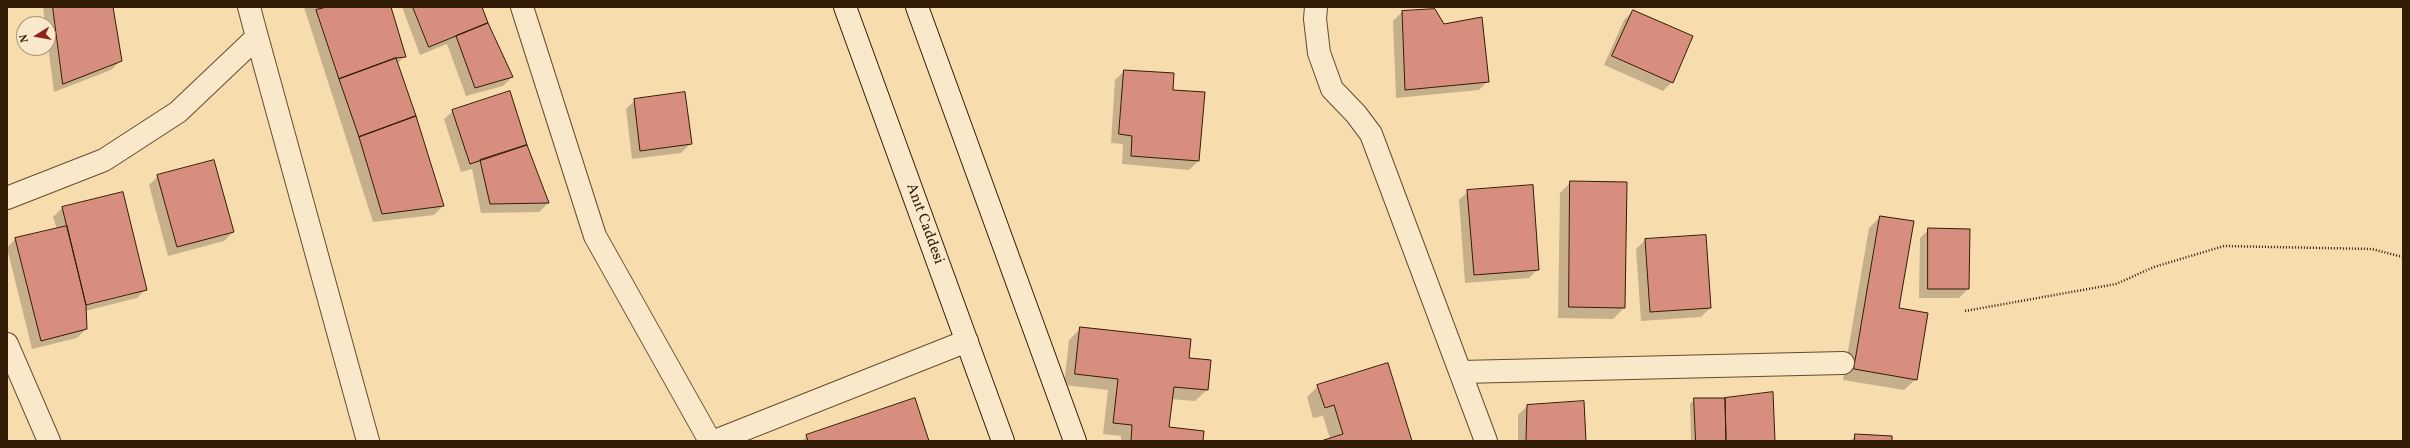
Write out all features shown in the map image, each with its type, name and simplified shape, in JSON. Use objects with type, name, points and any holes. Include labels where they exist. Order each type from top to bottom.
[{"type":"street","points":[[249,7],[368,441]]},
{"type":"street","points":[[522,7],[595,236],[710,441]]},
{"type":"street","name":"Anıt Caddesi","points":[[845,7],[1003,441]]},
{"type":"street","points":[[917,7],[1075,441]]},
{"type":"street","points":[[1316,7],[1315,19],[1319,52],[1332,88],[1356,114],[1371,134],[1486,441]]},
{"type":"street","points":[[7,198],[104,160],[178,112],[257,37]]},
{"type":"street","points":[[715,441],[967,341]]},
{"type":"street","points":[[7,344],[49,441]]},
{"type":"street","points":[[1461,372],[1843,363]]},
{"type":"path","points":[[1965,311],[2116,284],[2154,267],[2224,246],[2372,249],[2403,257]]},
{"type":"building","points":[[53,7],[113,7],[122,61],[63,84],[56,30],[56,16],[54,16]]},
{"type":"building","points":[[327,7],[391,7],[406,57],[396,58],[339,79],[316,10]]},
{"type":"building","points":[[413,7],[482,7],[488,23],[429,47]]},
{"type":"building","points":[[1435,9],[1444,24],[1482,17],[1489,82],[1405,90],[1402,11]]},
{"type":"building","points":[[1633,10],[1693,36],[1673,83],[1612,56]]},
{"type":"building","points":[[488,23],[513,77],[475,88],[456,36]]},
{"type":"building","points":[[396,58],[416,116],[359,137],[339,79]]},
{"type":"building","points":[[1124,70],[1174,73],[1173,90],[1205,92],[1199,161],[1131,156],[1132,136],[1119,134]]},
{"type":"building","points":[[510,91],[527,145],[470,164],[452,110]]},
{"type":"building","points":[[685,92],[692,144],[640,151],[634,99]]},
{"type":"building","points":[[416,116],[444,206],[382,214],[359,137]]},
{"type":"building","points":[[527,145],[549,203],[490,204],[480,160]]},
{"type":"building","points":[[214,160],[234,232],[177,247],[157,175]]},
{"type":"building","points":[[1570,181],[1627,182],[1625,308],[1569,307]]},
{"type":"building","points":[[1533,185],[1539,270],[1474,275],[1467,190]]},
{"type":"building","points":[[123,192],[147,290],[86,305],[62,207]]},
{"type":"building","points":[[1880,216],[1914,221],[1899,308],[1928,313],[1917,380],[1854,369]]},
{"type":"building","points":[[67,226],[86,305],[87,329],[41,341],[15,238]]},
{"type":"building","points":[[1928,228],[1970,229],[1969,289],[1928,289]]},
{"type":"building","points":[[1706,235],[1711,308],[1650,312],[1645,239]]},
{"type":"building","points":[[1080,327],[1191,339],[1189,358],[1211,360],[1208,390],[1174,387],[1169,427],[1204,431],[1203,441],[1131,441],[1132,425],[1113,423],[1118,379],[1075,374]]},
{"type":"building","points":[[1388,363],[1412,441],[1321,441],[1343,434],[1334,405],[1325,408],[1317,385]]},
{"type":"building","points":[[1773,392],[1775,441],[1726,441],[1725,398]]},
{"type":"building","points":[[915,398],[929,441],[808,441],[806,435]]},
{"type":"building","points":[[1694,398],[1725,398],[1726,441],[1696,441]]},
{"type":"building","points":[[1584,401],[1586,441],[1526,441],[1527,405]]},
{"type":"building","points":[[1855,434],[1892,436],[1892,441],[1855,441]]}]
